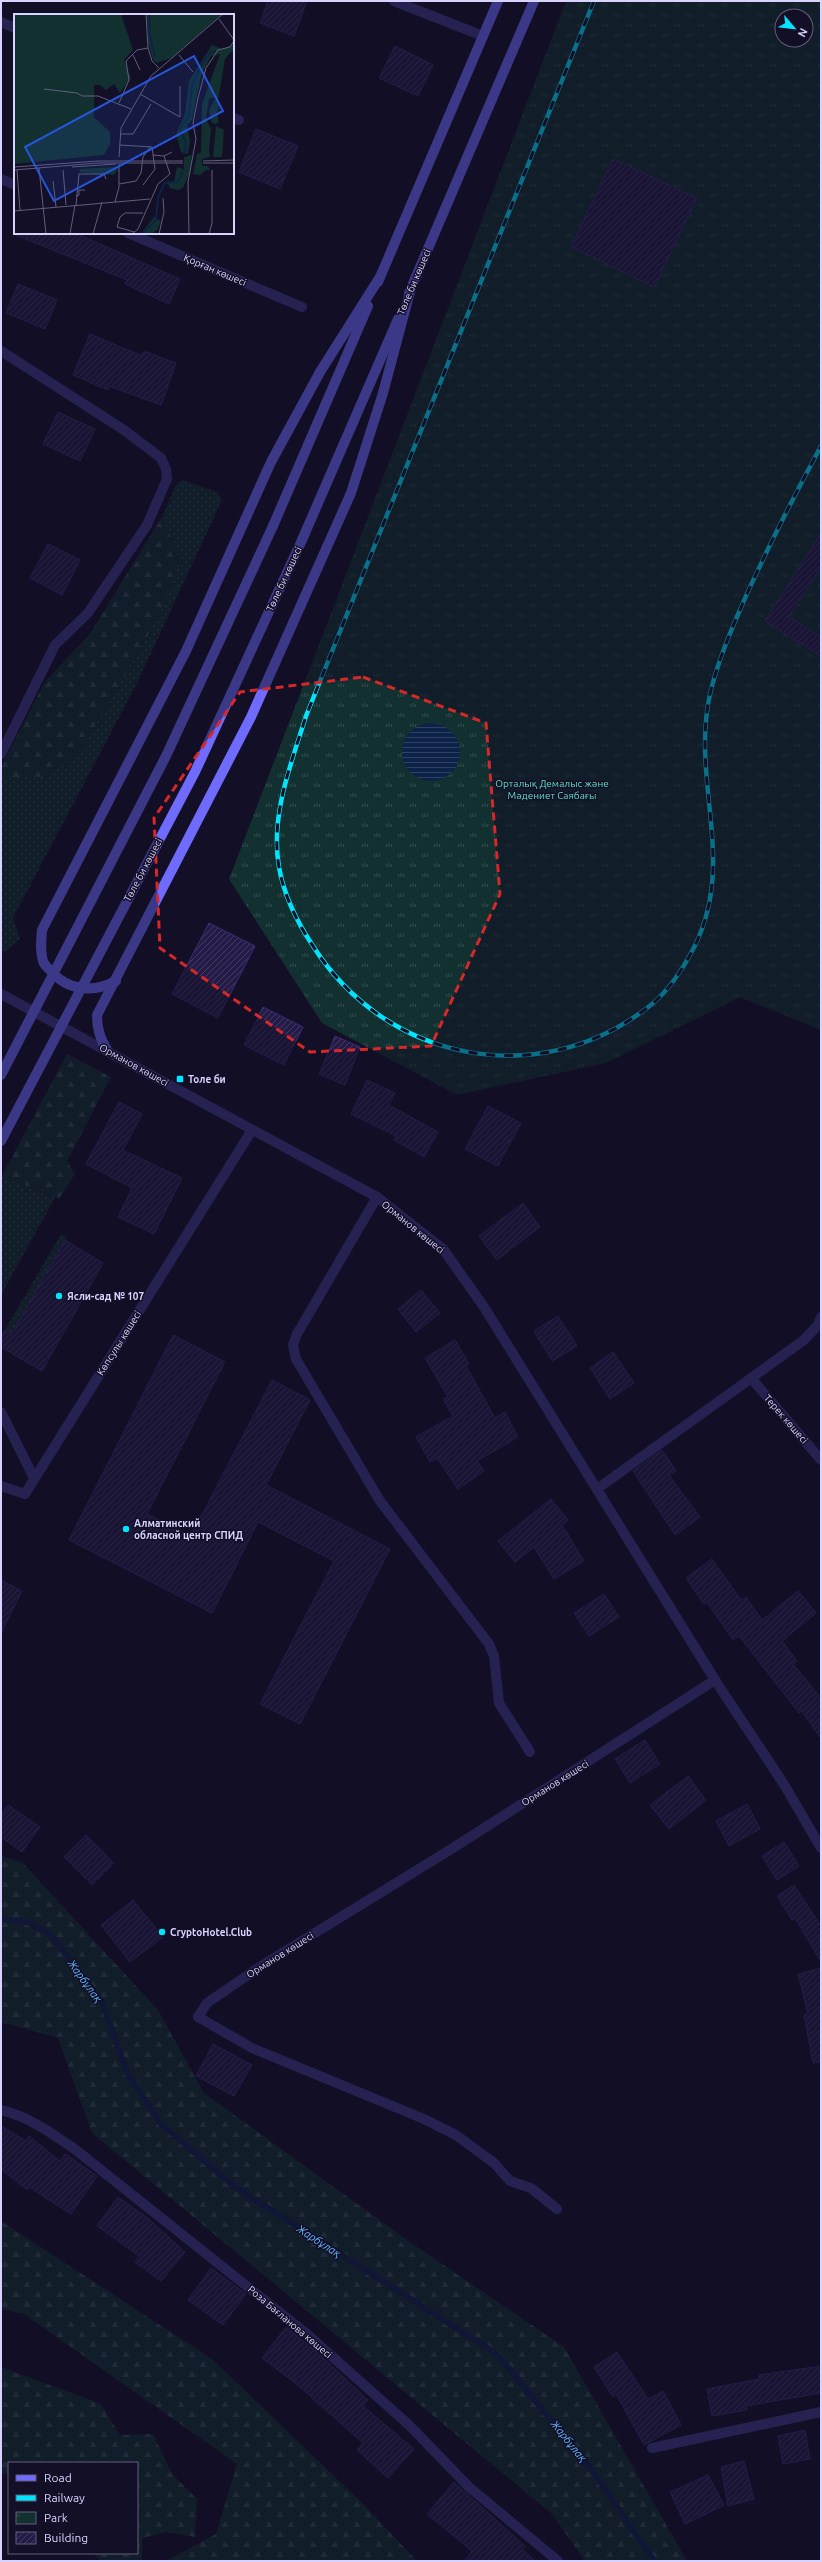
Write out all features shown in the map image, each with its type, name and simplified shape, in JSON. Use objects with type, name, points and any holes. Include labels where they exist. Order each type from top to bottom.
[{"type":"main road","points":[[1,1075],[166,756],[273,526],[498,1]]},
{"type":"main road","name":"Төле би көшесі","points":[[1,1141],[195,772],[302,540],[534,1]]},
{"type":"main road","points":[[116,981],[105,987],[88,990],[74,988],[58,980],[43,963],[40,946],[42,930],[186,651],[271,462],[320,372],[380,277]]},
{"type":"main road","points":[[108,1050],[98,1033],[97,1015],[252,717],[351,493],[383,393],[411,288]]},
{"type":"street","points":[[394,1],[483,36]]},
{"type":"street","points":[[1,22],[14,28]]},
{"type":"street","points":[[1,179],[14,185]]},
{"type":"street","name":"Қорған көшесі","points":[[130,234],[302,307]]},
{"type":"street","points":[[1,351],[124,430],[161,458],[166,469],[167,479],[147,525],[88,613],[55,645],[1,754]]},
{"type":"street","name":"Орманов көшесі","points":[[1,994],[108,1050],[377,1197],[443,1249],[484,1307],[715,1680],[785,1786],[821,1848]]},
{"type":"street","name":"Көпсулы көшесі","points":[[1,1486],[25,1494],[252,1130]]},
{"type":"street","points":[[377,1197],[297,1334],[293,1345],[296,1359],[380,1501],[489,1644],[494,1656],[499,1703],[530,1752]]},
{"type":"street","points":[[597,1489],[804,1340],[818,1325],[821,1318]]},
{"type":"street","name":"Терек көшесі","points":[[751,1378],[821,1460]]},
{"type":"street","points":[[1,1412],[34,1478]]},
{"type":"street","name":"Орманов көшесі","points":[[557,2209],[531,2188],[510,2181],[494,2163],[456,2135],[424,2119],[252,2048],[198,2017],[207,2003],[258,1968],[453,1848],[715,1680]]},
{"type":"street","name":"Роза Бағланова көшесі","points":[[1,2110],[11,2112],[48,2131],[76,2150],[308,2335],[409,2425],[469,2487],[558,2561]]},
{"type":"street","points":[[652,2448],[821,2412]]},
{"type":"highlighted area","points":[[363,677],[486,723],[500,894],[431,1046],[310,1052],[160,948],[154,818],[240,692]]},
{"type":"green space","name":"Орталық Демалыс және Мәдениет Саябағы","points":[[566,1],[821,1],[821,1030],[740,997],[606,1063],[457,1095],[322,1023],[229,879]]},
{"type":"green space","points":[[182,480],[217,492],[222,500],[137,683],[13,918],[20,939],[5,951],[1,951],[1,767],[45,682],[90,634],[162,517],[176,485]]},
{"type":"green space","points":[[162,517],[181,560],[162,610],[79,755],[42,777],[1,778],[1,767],[45,682],[90,634]]},
{"type":"green space","points":[[67,1054],[111,1077],[67,1161],[75,1174],[59,1199],[2,1176]]},
{"type":"green space","points":[[2,1176],[55,1198],[1,1295],[1,1178]]},
{"type":"green space","points":[[61,1234],[67,1237],[13,1332],[5,1330]]},
{"type":"green space","points":[[1,1856],[22,1862],[158,2010],[204,2093],[407,2240],[564,2347],[687,2561],[585,2561],[552,2514],[92,2133],[58,2038],[1,2022]]},
{"type":"green space","points":[[1,2221],[212,2359],[363,2504],[417,2561],[166,2561],[216,2534],[237,2464],[24,2314],[1,2309]]},
{"type":"green space","points":[[1,2367],[101,2404],[120,2435],[153,2434],[172,2474],[197,2499],[195,2537],[166,2532],[142,2538],[142,2561],[102,2561],[93,2554],[138,2554],[138,2462],[8,2462],[8,2475],[1,2473]]},
{"type":"water","points":[[431,723],[442,725],[455,736],[458,741],[460,752],[458,763],[447,776],[442,779],[431,781],[420,779],[407,768],[404,763],[402,752],[404,741],[415,728],[420,725]]},
{"type":"building","points":[[268,1],[307,1],[294,36],[260,23]]},
{"type":"building","points":[[395,46],[433,65],[418,96],[379,78]]},
{"type":"building","points":[[256,129],[298,146],[280,189],[239,172]]},
{"type":"building","points":[[613,159],[697,198],[654,287],[571,247]]},
{"type":"building","points":[[13,234],[77,234],[180,279],[169,304],[125,284],[127,280]]},
{"type":"building","points":[[18,284],[57,300],[45,329],[6,313]]},
{"type":"building","points":[[90,334],[142,356],[144,351],[176,363],[161,405],[109,386],[108,390],[73,375]]},
{"type":"building","points":[[58,412],[95,429],[80,461],[43,444]]},
{"type":"building","points":[[821,533],[821,567],[789,617],[821,637],[821,656],[765,621]]},
{"type":"building","points":[[48,544],[80,560],[62,595],[30,578]]},
{"type":"building","points":[[209,923],[255,946],[218,1018],[172,994]]},
{"type":"building","points":[[263,1007],[303,1027],[284,1065],[244,1045]]},
{"type":"building","points":[[335,1036],[360,1047],[345,1085],[319,1074]]},
{"type":"building","points":[[367,1080],[395,1093],[389,1105],[438,1132],[424,1157],[394,1140],[396,1136],[351,1114]]},
{"type":"building","points":[[119,1102],[142,1114],[123,1150],[182,1178],[154,1234],[118,1217],[132,1188],[86,1164]]},
{"type":"building","points":[[488,1106],[521,1123],[498,1166],[465,1149]]},
{"type":"building","points":[[523,1203],[540,1227],[497,1260],[479,1236]]},
{"type":"building","name":"Ясли-сад № 107","points":[[65,1240],[103,1263],[42,1371],[1,1347],[1,1337],[5,1330],[13,1332]]},
{"type":"building","points":[[421,1290],[440,1313],[416,1332],[398,1309]]},
{"type":"building","points":[[558,1316],[577,1346],[552,1361],[534,1331]]},
{"type":"building","name":"Алматинский обласной центр СПИД","points":[[173,1335],[225,1362],[147,1514],[191,1536],[272,1380],[310,1400],[266,1485],[390,1549],[300,1724],[260,1704],[334,1561],[258,1522],[212,1613],[69,1540]]},
{"type":"building","points":[[455,1340],[469,1364],[466,1366],[495,1418],[505,1412],[518,1437],[477,1461],[484,1471],[458,1489],[437,1458],[430,1462],[416,1437],[453,1416],[443,1399],[448,1397],[425,1358]]},
{"type":"building","points":[[613,1352],[634,1383],[610,1399],[590,1368]]},
{"type":"building","points":[[662,1450],[676,1471],[669,1475],[700,1517],[675,1535],[633,1471]]},
{"type":"building","points":[[551,1499],[568,1520],[562,1525],[584,1561],[554,1579],[534,1547],[515,1562],[498,1541]]},
{"type":"building","points":[[712,1559],[741,1600],[746,1597],[762,1620],[798,1591],[816,1613],[782,1641],[797,1661],[793,1664],[821,1698],[821,1739],[802,1711],[799,1713],[739,1636],[733,1640],[707,1602],[704,1604],[686,1578]]},
{"type":"building","points":[[1,1580],[22,1591],[1,1633]]},
{"type":"building","points":[[604,1594],[619,1617],[589,1636],[574,1613]]},
{"type":"building","points":[[645,1740],[660,1764],[630,1783],[615,1759]]},
{"type":"building","points":[[688,1776],[706,1800],[669,1829],[650,1805]]},
{"type":"building","points":[[747,1804],[760,1829],[729,1846],[716,1821]]},
{"type":"building","points":[[8,1805],[40,1827],[22,1852],[1,1837],[1,1814]]},
{"type":"building","points":[[86,1835],[114,1863],[92,1885],[64,1857]]},
{"type":"building","points":[[784,1842],[799,1866],[777,1880],[762,1856]]},
{"type":"building","points":[[794,1885],[821,1926],[821,1962],[795,1918],[792,1920],[777,1896]]},
{"type":"building","points":[[133,1900],[163,1937],[130,1962],[101,1925]]},
{"type":"building","points":[[821,1968],[821,2062],[813,2063],[804,2015],[808,2014],[798,1974]]},
{"type":"building","points":[[213,2044],[252,2065],[234,2096],[196,2076]]},
{"type":"building","points":[[1,2126],[26,2141],[29,2136],[60,2161],[65,2154],[97,2176],[71,2214],[29,2187],[27,2190],[1,2169]]},
{"type":"building","points":[[118,2197],[149,2219],[185,2252],[161,2281],[135,2262],[139,2256],[97,2226]]},
{"type":"building","points":[[211,2268],[246,2294],[223,2325],[188,2300]]},
{"type":"building","points":[[286,2327],[317,2352],[368,2400],[363,2406],[414,2449],[388,2478],[357,2450],[363,2443],[294,2382],[262,2358]]},
{"type":"building","points":[[617,2352],[648,2399],[663,2391],[681,2425],[644,2445],[616,2394],[613,2397],[594,2367]]},
{"type":"building","points":[[821,2366],[821,2393],[746,2406],[747,2410],[712,2416],[707,2389],[760,2379],[759,2375]]},
{"type":"building","points":[[805,2430],[810,2459],[783,2464],[778,2436]]},
{"type":"building","points":[[744,2461],[754,2499],[728,2506],[721,2467]]},
{"type":"building","points":[[708,2475],[724,2505],[685,2524],[670,2492]]},
{"type":"building","points":[[454,2482],[525,2546],[522,2549],[535,2561],[464,2561],[472,2551],[427,2514]]},
{"type":"waterway","name":"Жарбұлақ","points":[[1,1919],[28,1922],[52,1936],[102,2002],[127,2073],[161,2124],[235,2187],[497,2354],[592,2470],[654,2561]]},
{"type":"railway","points":[[594,1],[306,716],[288,771],[280,809],[277,829],[279,867],[284,888],[292,908],[313,946],[344,985],[381,1016],[422,1038],[466,1052],[512,1056],[559,1050],[604,1034],[654,1003],[672,984],[690,955],[704,922],[711,889],[713,857],[705,761],[705,728],[713,681],[726,644],[746,596],[782,521],[821,446]]},
{"type":"place","name":"Толе би","points":[[180,1079]]},
{"type":"place","name":"Ясли-сад № 107","points":[[59,1296]]},
{"type":"place","name":"Алматинский обласной центр СПИД","points":[[126,1529]]},
{"type":"place","name":"CryptoHotel.Club","points":[[162,1932]]}]
